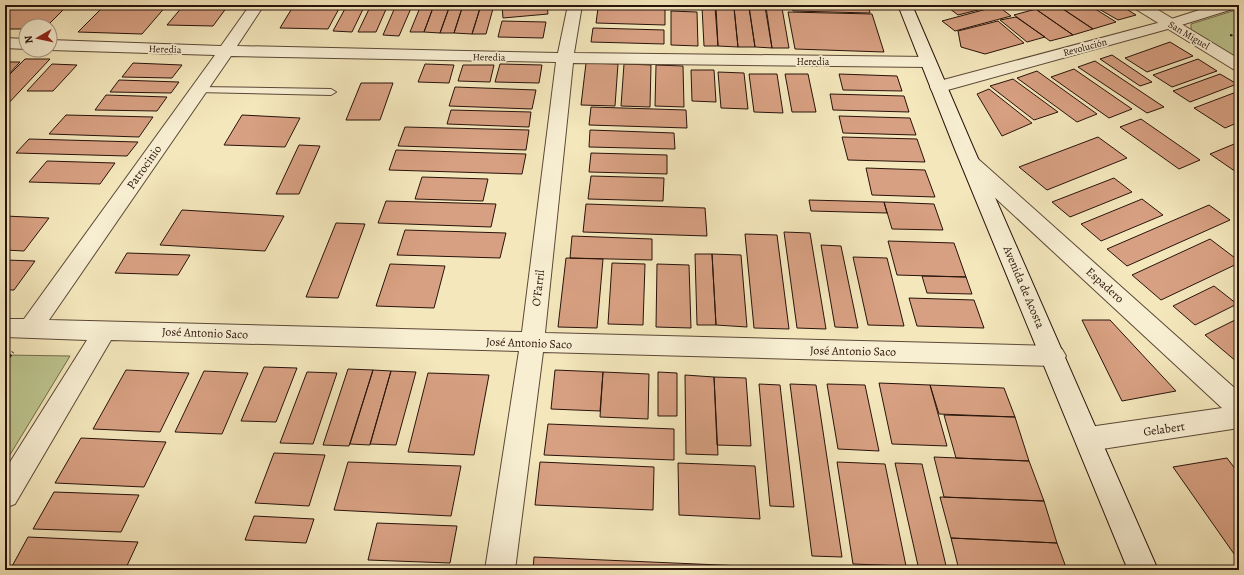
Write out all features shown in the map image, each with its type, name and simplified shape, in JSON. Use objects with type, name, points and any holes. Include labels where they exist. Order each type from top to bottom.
[{"type":"street","name":"Patrocinio","points":[[30,329],[226,52],[257,5]]},
{"type":"street","name":"O'Farril","points":[[500,570],[532,343],[565,59],[574,5]]},
{"type":"street","name":"Avenida de Acosta","points":[[905,5],[938,87],[1090,439],[1143,570]]},
{"type":"street","name":"San Miguel","points":[[1139,5],[1239,66]]},
{"type":"street","name":"Revolución","points":[[938,87],[1170,24],[1231,5]]},
{"type":"street","points":[[5,43],[18,44]]},
{"type":"street","name":"Heredia","points":[[58,45],[226,52],[565,59],[928,62]]},
{"type":"street","name":"Espadero","points":[[970,162],[1239,408]]},
{"type":"street","name":"José Antonio Saco","points":[[5,328],[1054,356]]},
{"type":"street","points":[[5,495],[105,330]]},
{"type":"street","name":"Gelabert","points":[[1090,439],[1239,417]]},
{"type":"lane","points":[[199,90],[332,92]]},
{"type":"green space","points":[[1239,9],[1239,59],[1191,31],[1191,24]]},
{"type":"green space","points":[[5,355],[70,356],[5,463]]},
{"type":"building","points":[[5,5],[68,5],[55,18],[18,18],[18,29],[5,29]]},
{"type":"building","points":[[105,5],[167,5],[142,34],[78,32]]},
{"type":"building","points":[[294,5],[341,5],[328,29],[280,28]]},
{"type":"building","points":[[347,5],[365,5],[352,32],[333,31]]},
{"type":"building","points":[[396,5],[412,6],[399,36],[383,35]]},
{"type":"building","points":[[421,5],[434,5],[424,32],[410,32]]},
{"type":"building","points":[[434,5],[450,5],[440,33],[424,32]]},
{"type":"building","points":[[450,5],[463,5],[454,33],[440,33]]},
{"type":"building","points":[[463,5],[481,5],[472,34],[454,33]]},
{"type":"building","points":[[481,5],[494,5],[486,34],[472,34]]},
{"type":"building","points":[[547,5],[548,14],[503,18],[502,6]]},
{"type":"building","points":[[791,5],[868,5],[870,13],[793,11]]},
{"type":"building","points":[[945,5],[998,5],[958,15]]},
{"type":"building","points":[[1057,5],[1089,5],[1116,22],[1093,29]]},
{"type":"building","points":[[1057,5],[1093,29],[1073,35],[1037,10]]},
{"type":"building","points":[[1092,5],[1120,5],[1136,15],[1118,20]]},
{"type":"building","points":[[183,6],[227,7],[213,26],[167,25]]},
{"type":"building","points":[[749,6],[765,7],[772,48],[755,47]]},
{"type":"building","points":[[998,6],[1011,16],[955,31],[942,21]]},
{"type":"building","points":[[370,7],[387,7],[376,32],[358,32]]},
{"type":"building","points":[[702,7],[715,7],[718,46],[704,46]]},
{"type":"building","points":[[716,7],[734,8],[738,47],[718,46]]},
{"type":"building","points":[[734,7],[749,8],[755,47],[738,47]]},
{"type":"building","points":[[766,7],[782,8],[789,48],[772,48]]},
{"type":"building","points":[[598,8],[665,9],[665,25],[596,23]]},
{"type":"building","points":[[1036,9],[1073,35],[1050,41],[1014,15]]},
{"type":"building","points":[[671,11],[697,12],[698,46],[671,45]]},
{"type":"building","points":[[788,12],[872,14],[884,52],[795,49]]},
{"type":"building","points":[[1016,17],[1045,37],[1027,42],[1000,20]]},
{"type":"building","points":[[502,21],[546,22],[543,38],[498,37]]},
{"type":"building","points":[[998,21],[1024,43],[985,54],[961,47],[958,31]]},
{"type":"building","points":[[593,28],[664,30],[664,44],[591,42]]},
{"type":"building","points":[[1170,42],[1193,56],[1147,72],[1125,58]]},
{"type":"building","points":[[1112,55],[1152,82],[1140,86],[1100,59]]},
{"type":"building","points":[[25,59],[50,59],[5,107],[5,79]]},
{"type":"building","points":[[1198,59],[1217,71],[1172,87],[1153,75]]},
{"type":"building","points":[[1095,61],[1164,107],[1147,113],[1078,67]]},
{"type":"building","points":[[5,62],[20,62],[5,78]]},
{"type":"building","points":[[133,63],[182,65],[172,78],[122,77]]},
{"type":"building","points":[[586,63],[618,64],[615,106],[581,105]]},
{"type":"building","points":[[52,64],[77,65],[53,91],[27,91]]},
{"type":"building","points":[[425,64],[454,65],[449,83],[418,82]]},
{"type":"building","points":[[500,64],[542,65],[539,83],[495,82]]},
{"type":"building","points":[[624,64],[651,65],[650,107],[621,106]]},
{"type":"building","points":[[463,65],[494,65],[490,82],[458,81]]},
{"type":"building","points":[[656,65],[683,66],[684,107],[655,106]]},
{"type":"building","points":[[1074,69],[1132,109],[1109,118],[1051,77]]},
{"type":"building","points":[[691,70],[714,70],[716,102],[692,101]]},
{"type":"building","points":[[1037,71],[1097,114],[1077,122],[1017,78]]},
{"type":"building","points":[[718,72],[744,73],[748,109],[721,108]]},
{"type":"building","points":[[749,74],[777,74],[783,113],[754,112]]},
{"type":"building","points":[[785,74],[808,74],[816,112],[792,112]]},
{"type":"building","points":[[839,74],[897,76],[902,91],[843,90]]},
{"type":"building","points":[[1220,74],[1237,84],[1190,102],[1173,91]]},
{"type":"building","points":[[1013,79],[1058,112],[1034,120],[990,86]]},
{"type":"building","points":[[119,80],[179,82],[171,93],[110,92]]},
{"type":"building","points":[[361,83],[393,83],[380,120],[346,120]]},
{"type":"building","points":[[455,87],[536,90],[532,109],[449,106]]},
{"type":"building","points":[[989,89],[1032,123],[1002,136],[977,94]]},
{"type":"building","points":[[1239,91],[1239,122],[1225,128],[1194,108]]},
{"type":"building","points":[[830,94],[904,96],[909,112],[833,110]]},
{"type":"building","points":[[106,95],[167,97],[157,111],[95,110]]},
{"type":"building","points":[[591,107],[686,110],[687,128],[589,125]]},
{"type":"building","points":[[451,110],[531,112],[529,127],[447,124]]},
{"type":"building","points":[[66,115],[153,117],[139,137],[49,134]]},
{"type":"building","points":[[242,115],[300,118],[285,147],[224,145]]},
{"type":"building","points":[[839,116],[910,118],[916,135],[843,133]]},
{"type":"building","points":[[1141,119],[1200,160],[1179,169],[1120,127]]},
{"type":"building","points":[[405,127],[529,130],[526,150],[398,146]]},
{"type":"building","points":[[590,130],[674,133],[675,149],[589,147]]},
{"type":"building","points":[[842,137],[917,139],[925,162],[848,160]]},
{"type":"building","points":[[1098,137],[1127,158],[1047,190],[1019,167]]},
{"type":"building","points":[[29,139],[138,142],[127,156],[16,153]]},
{"type":"building","points":[[1239,142],[1239,174],[1210,154]]},
{"type":"building","points":[[299,145],[320,146],[299,194],[276,194]]},
{"type":"building","points":[[396,150],[526,154],[522,174],[389,170]]},
{"type":"building","points":[[591,153],[667,155],[667,174],[589,172]]},
{"type":"building","points":[[47,161],[115,163],[100,184],[29,182]]},
{"type":"building","points":[[866,168],[925,170],[935,197],[872,195]]},
{"type":"building","points":[[591,176],[664,178],[663,201],[588,199]]},
{"type":"building","points":[[422,177],[488,179],[483,201],[415,199]]},
{"type":"building","points":[[1114,178],[1132,192],[1070,217],[1052,202]]},
{"type":"building","points":[[1142,199],[1163,215],[1101,241],[1081,224]]},
{"type":"building","points":[[809,200],[884,202],[887,213],[811,211]]},
{"type":"building","points":[[386,201],[496,204],[491,227],[378,223]]},
{"type":"building","points":[[884,202],[934,204],[943,230],[892,229]]},
{"type":"building","points":[[586,204],[705,208],[707,236],[583,232]]},
{"type":"building","points":[[1209,205],[1230,220],[1127,266],[1107,249]]},
{"type":"building","points":[[182,210],[284,216],[265,251],[160,245]]},
{"type":"building","points":[[5,216],[49,218],[24,251],[5,250]]},
{"type":"building","points":[[336,223],[365,224],[338,298],[306,297]]},
{"type":"building","points":[[405,230],[506,233],[500,258],[397,255]]},
{"type":"building","points":[[784,232],[810,233],[826,329],[797,328]]},
{"type":"building","points":[[745,234],[777,235],[789,329],[754,328]]},
{"type":"building","points":[[572,236],[652,239],[652,260],[570,258]]},
{"type":"building","points":[[1210,239],[1239,261],[1239,263],[1161,300],[1132,275]]},
{"type":"building","points":[[888,241],[954,243],[966,277],[897,275]]},
{"type":"building","points":[[821,245],[841,246],[858,328],[835,327]]},
{"type":"building","points":[[127,253],[190,255],[178,275],[115,273]]},
{"type":"building","points":[[695,254],[712,254],[716,325],[697,325]]},
{"type":"building","points":[[712,254],[741,255],[747,327],[716,325]]},
{"type":"building","points":[[853,257],[887,258],[904,326],[868,325]]},
{"type":"building","points":[[566,258],[603,259],[597,328],[558,327]]},
{"type":"building","points":[[5,260],[35,261],[14,290],[5,290]]},
{"type":"building","points":[[612,263],[645,264],[643,325],[608,324]]},
{"type":"building","points":[[390,264],[445,266],[434,308],[376,306]]},
{"type":"building","points":[[657,264],[689,265],[691,328],[656,327]]},
{"type":"building","points":[[922,276],[966,277],[972,294],[927,293]]},
{"type":"building","points":[[1214,286],[1237,304],[1195,325],[1173,306]]},
{"type":"building","points":[[909,298],[974,300],[984,328],[917,326]]},
{"type":"building","points":[[1239,318],[1239,361],[1237,362],[1205,335]]},
{"type":"building","points":[[1082,320],[1110,320],[1176,391],[1122,401]]},
{"type":"building","points":[[264,367],[297,368],[276,422],[241,421]]},
{"type":"building","points":[[348,369],[373,370],[349,446],[323,445]]},
{"type":"building","points":[[126,370],[189,373],[160,432],[93,429]]},
{"type":"building","points":[[373,370],[391,371],[370,445],[350,444]]},
{"type":"building","points":[[555,370],[603,372],[600,411],[551,409]]},
{"type":"building","points":[[204,371],[248,373],[222,434],[175,432]]},
{"type":"building","points":[[391,371],[416,372],[396,445],[370,444]]},
{"type":"building","points":[[307,372],[337,373],[313,444],[280,443]]},
{"type":"building","points":[[603,372],[649,374],[648,419],[600,417]]},
{"type":"building","points":[[658,372],[677,373],[677,416],[658,416]]},
{"type":"building","points":[[428,373],[489,375],[474,455],[408,452]]},
{"type":"building","points":[[685,375],[714,377],[718,455],[686,454]]},
{"type":"building","points":[[714,377],[746,378],[751,446],[717,445]]},
{"type":"building","points":[[879,383],[930,385],[947,446],[892,444]]},
{"type":"building","points":[[759,384],[780,385],[794,507],[770,506]]},
{"type":"building","points":[[790,384],[816,385],[842,557],[812,556]]},
{"type":"building","points":[[827,384],[865,385],[879,451],[838,449]]},
{"type":"building","points":[[930,385],[1004,388],[1015,417],[939,414]]},
{"type":"building","points":[[944,415],[1015,417],[1029,461],[956,458]]},
{"type":"building","points":[[548,424],[674,429],[674,460],[544,455]]},
{"type":"building","points":[[81,438],[166,442],[144,487],[55,483]]},
{"type":"building","points":[[274,453],[325,455],[309,506],[255,503]]},
{"type":"building","points":[[934,457],[1029,461],[1044,501],[944,497]]},
{"type":"building","points":[[1227,458],[1239,474],[1239,561],[1173,467]]},
{"type":"building","points":[[348,462],[461,466],[451,516],[334,510]]},
{"type":"building","points":[[540,462],[654,467],[653,510],[535,505]]},
{"type":"building","points":[[837,462],[885,464],[906,566],[853,564]]},
{"type":"building","points":[[678,463],[755,466],[760,519],[679,515]]},
{"type":"building","points":[[895,463],[922,464],[947,570],[919,570]]},
{"type":"building","points":[[54,492],[139,495],[121,532],[33,529]]},
{"type":"building","points":[[940,497],[1044,501],[1057,543],[951,538]]},
{"type":"building","points":[[254,516],[314,519],[306,543],[245,540]]},
{"type":"building","points":[[377,523],[457,526],[450,563],[368,560]]},
{"type":"building","points":[[28,537],[138,542],[125,570],[10,570]]},
{"type":"building","points":[[951,538],[1057,543],[1067,570],[959,570]]},
{"type":"building","points":[[534,557],[790,568],[790,570],[533,570]]}]
